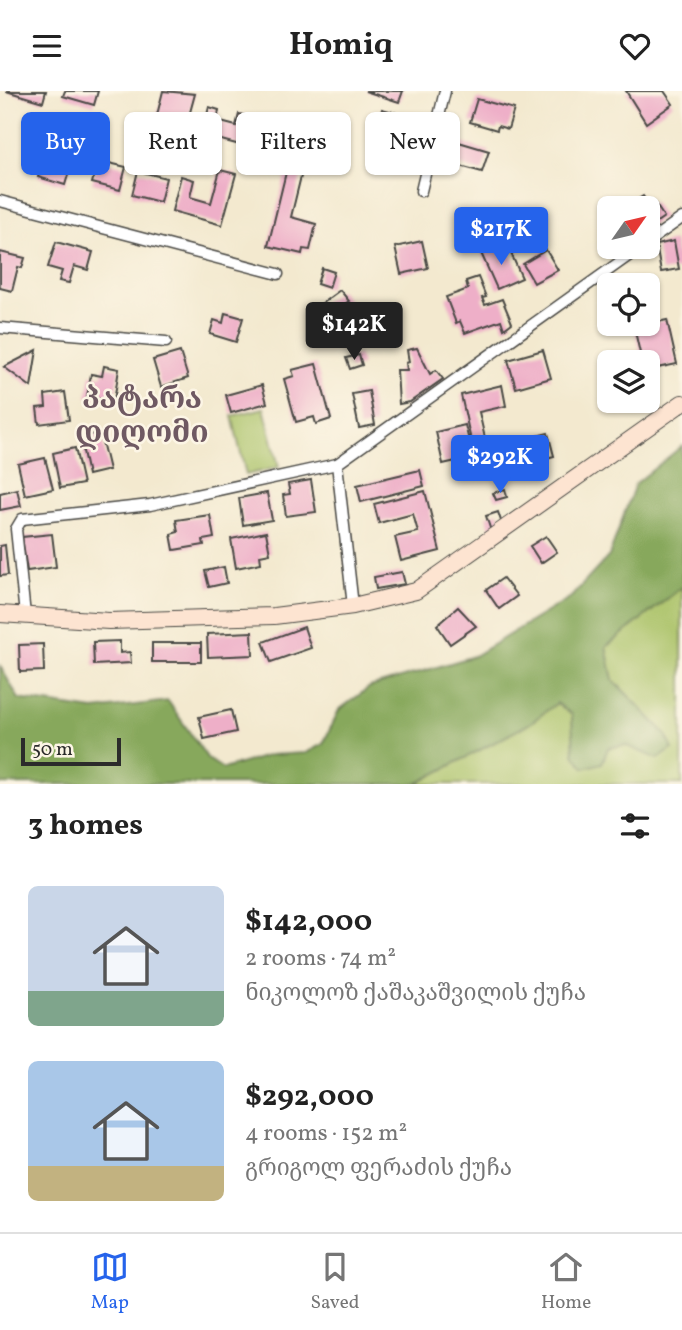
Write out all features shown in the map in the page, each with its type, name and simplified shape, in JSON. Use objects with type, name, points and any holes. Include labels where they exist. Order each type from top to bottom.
[{"type":"street","points":[[421,191],[444,91]]},
{"type":"street","points":[[0,201],[278,275]]},
{"type":"street","points":[[660,234],[682,218]]},
{"type":"street","points":[[25,615],[16,529],[22,519],[150,505],[337,464],[624,259]]},
{"type":"street","points":[[0,328],[166,342]]},
{"type":"street","points":[[0,614],[123,621],[274,616],[353,606],[416,591],[682,403]]},
{"type":"street","points":[[337,464],[353,606]]},
{"type":"green space","points":[[264,408],[279,467],[246,475],[232,416]]},
{"type":"green space","points":[[682,446],[682,587],[606,647],[613,680],[665,733],[673,749],[658,759],[625,745],[608,748],[602,763],[584,768],[574,754],[572,715],[557,703],[529,724],[416,784],[0,784],[0,666],[19,699],[94,710],[168,701],[208,759],[223,769],[270,755],[306,753],[323,744],[339,710],[370,687],[474,656],[571,597],[609,556],[635,484]]},
{"type":"green space","points":[[682,587],[682,784],[416,784],[528,724],[557,703],[572,715],[574,753],[602,763],[608,748],[625,745],[658,758],[672,749],[665,733],[613,680],[606,647]]},
{"type":"building","points":[[6,91],[46,91],[43,102]]},
{"type":"building","points":[[65,91],[98,91],[94,105],[63,96]]},
{"type":"building","points":[[163,91],[195,94],[190,112],[158,112]]},
{"type":"building","points":[[365,91],[403,91],[399,102]]},
{"type":"building","points":[[626,91],[664,91],[673,104],[646,123]]},
{"type":"building","points":[[477,99],[514,109],[508,129],[498,126],[497,130],[470,122]]},
{"type":"building","points":[[209,107],[219,110],[219,112],[208,112]]},
{"type":"building","points":[[222,122],[236,126],[236,144],[222,140]]},
{"type":"building","points":[[460,142],[489,151],[482,172],[460,166]]},
{"type":"building","points":[[110,163],[124,167],[120,190],[92,183],[94,175],[110,175]]},
{"type":"building","points":[[222,170],[236,174],[222,225],[172,211],[181,176],[194,180],[190,197],[211,203]]},
{"type":"building","points":[[39,175],[68,175],[65,185]]},
{"type":"building","points":[[137,175],[166,178],[160,202],[132,195]]},
{"type":"building","points":[[285,175],[301,175],[291,217],[316,224],[310,250],[303,249],[302,254],[268,246]]},
{"type":"building","points":[[422,241],[428,268],[401,274],[395,247]]},
{"type":"building","points":[[674,241],[679,269],[661,272],[660,244]]},
{"type":"building","points":[[56,242],[93,252],[88,270],[74,266],[69,283],[59,281],[62,271],[48,267]]},
{"type":"building","points":[[497,246],[501,255],[510,251],[522,278],[497,289],[481,253]]},
{"type":"building","points":[[546,250],[558,270],[534,283],[523,264]]},
{"type":"building","points":[[0,252],[25,258],[22,268],[18,267],[12,291],[0,288]]},
{"type":"building","points":[[322,268],[334,272],[329,288],[317,284]]},
{"type":"building","points":[[478,277],[486,297],[482,298],[485,305],[502,299],[512,323],[504,329],[501,320],[465,333],[460,321],[456,323],[446,297],[468,289],[466,281]]},
{"type":"building","points":[[340,290],[349,301],[318,323],[310,312]]},
{"type":"building","points":[[225,313],[243,318],[236,342],[210,334],[214,320],[223,323]]},
{"type":"building","points":[[667,320],[677,364],[660,368],[660,350],[639,350],[636,336],[660,336],[660,321]]},
{"type":"building","points":[[417,348],[430,374],[436,370],[443,379],[410,402],[399,404],[397,370],[407,370],[407,350]]},
{"type":"building","points":[[37,350],[31,387],[4,367]]},
{"type":"building","points":[[543,350],[551,378],[516,388],[508,360]]},
{"type":"building","points":[[180,352],[188,378],[161,387],[153,360]]},
{"type":"building","points":[[359,355],[362,365],[350,369],[346,358]]},
{"type":"building","points":[[316,364],[331,419],[316,424],[314,417],[296,422],[284,379],[294,376],[292,370]]},
{"type":"building","points":[[104,366],[119,369],[114,401],[87,397],[91,374],[102,376]]},
{"type":"building","points":[[262,385],[267,403],[231,413],[226,395]]},
{"type":"building","points":[[502,385],[506,406],[479,412],[487,447],[473,450],[461,395]]},
{"type":"building","points":[[369,391],[375,425],[359,428],[352,394]]},
{"type":"building","points":[[65,392],[69,420],[39,424],[37,408],[46,407],[45,395]]},
{"type":"building","points":[[465,425],[473,457],[443,464],[436,432]]},
{"type":"building","points":[[100,433],[109,470],[88,475],[80,437]]},
{"type":"building","points":[[548,433],[554,456],[531,462],[525,439]]},
{"type":"building","points":[[75,448],[83,484],[60,488],[53,453]]},
{"type":"building","points":[[45,458],[53,489],[25,495],[18,464]]},
{"type":"building","points":[[420,470],[424,486],[361,502],[357,485]]},
{"type":"building","points":[[311,480],[316,512],[286,516],[283,495],[290,494],[288,484]]},
{"type":"building","points":[[17,489],[21,506],[0,510],[0,493]]},
{"type":"building","points":[[505,489],[507,497],[496,500],[493,493]]},
{"type":"building","points":[[425,491],[440,551],[401,561],[395,537],[418,532],[413,514],[379,523],[374,504]]},
{"type":"building","points":[[267,493],[272,520],[243,525],[239,498]]},
{"type":"building","points":[[498,512],[503,527],[491,531],[486,516]]},
{"type":"building","points":[[210,515],[214,538],[203,540],[204,545],[174,550],[171,534],[178,532],[176,520]]},
{"type":"building","points":[[266,532],[270,553],[260,555],[261,563],[236,568],[231,539]]},
{"type":"building","points":[[52,534],[56,567],[27,571],[22,537]]},
{"type":"building","points":[[546,536],[557,552],[541,563],[530,546]]},
{"type":"building","points":[[5,545],[8,575],[0,576],[0,546]]},
{"type":"building","points":[[224,567],[227,583],[209,587],[205,571]]},
{"type":"building","points":[[402,572],[405,584],[376,589],[374,577]]},
{"type":"building","points":[[503,578],[517,596],[499,609],[486,590]]},
{"type":"building","points":[[458,607],[476,626],[450,644],[437,625]]},
{"type":"building","points":[[304,627],[311,648],[271,662],[263,642]]},
{"type":"building","points":[[252,632],[253,655],[208,657],[207,634]]},
{"type":"building","points":[[120,641],[120,653],[130,652],[131,663],[94,665],[93,642]]},
{"type":"building","points":[[152,643],[201,643],[201,662],[152,662]]},
{"type":"building","points":[[43,644],[44,671],[20,672],[19,645]]},
{"type":"building","points":[[231,710],[236,732],[204,739],[199,717]]},
{"type":"district","name":"პატარა დიღომი","points":[[142,418]]}]
